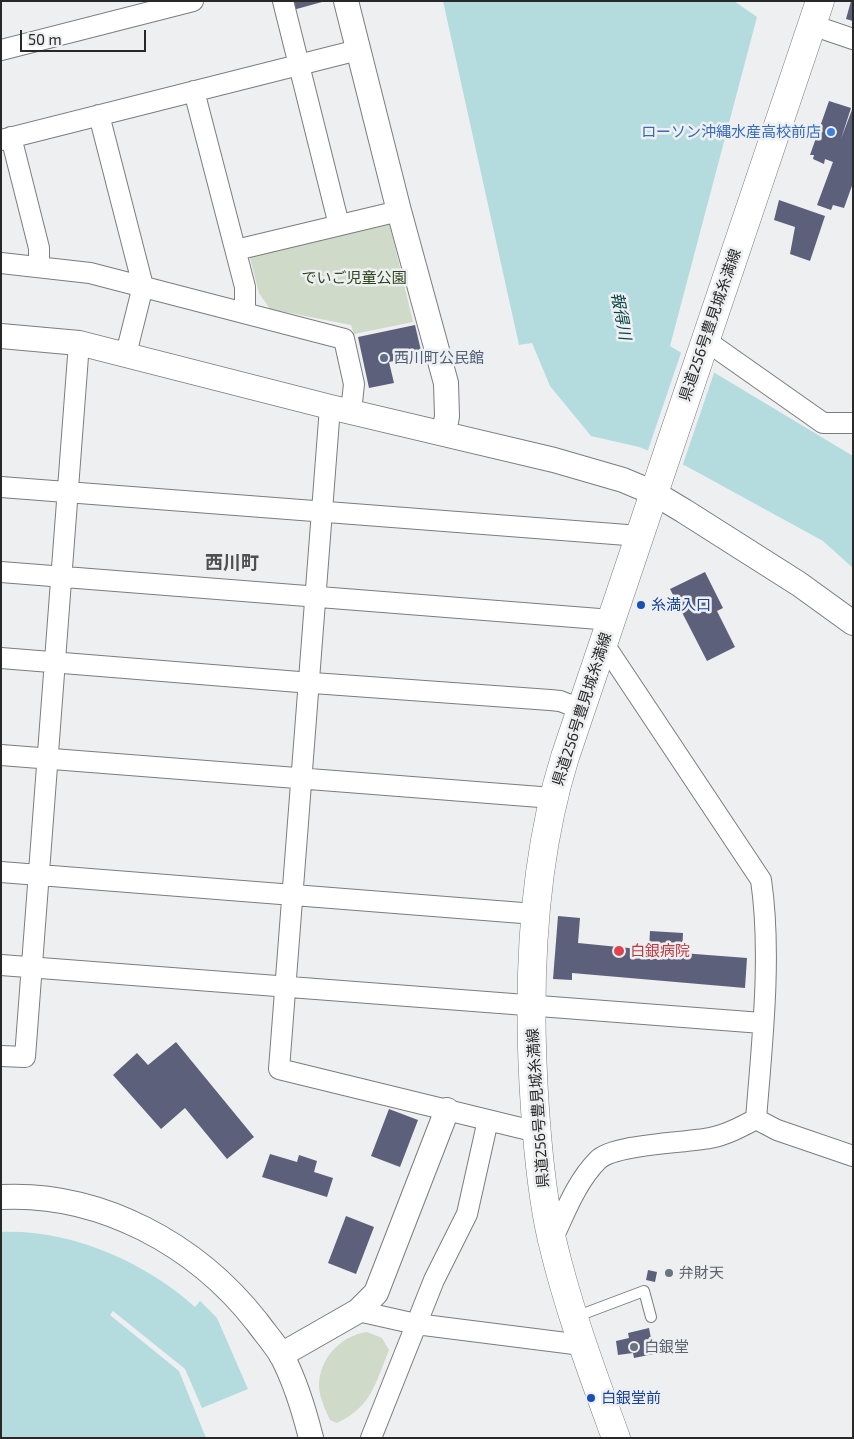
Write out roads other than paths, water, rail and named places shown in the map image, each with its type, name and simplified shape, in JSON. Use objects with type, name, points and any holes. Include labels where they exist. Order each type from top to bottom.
[{"type":"main road","name":"県道256号豊見城糸満線","points":[[616,1438],[572,1318],[552,1240],[542,1189],[537,1132],[531,1007],[535,914],[553,798],[581,709],[816,13]]},
{"type":"street","points":[[1,50],[193,1]]},
{"type":"street","points":[[283,1],[339,225]]},
{"type":"street","points":[[346,1],[398,211],[446,383],[447,416],[444,434]]},
{"type":"street","points":[[816,13],[853,39]]},
{"type":"street","points":[[39,267],[39,248],[6,139],[358,50]]},
{"type":"street","points":[[194,91],[245,287],[245,312]]},
{"type":"street","points":[[99,115],[142,286],[126,354]]},
{"type":"street","points":[[236,250],[398,211]]},
{"type":"street","points":[[1,263],[90,273],[344,338],[354,384],[340,410],[322,512],[279,1069],[537,1132]]},
{"type":"street","points":[[1,336],[79,343],[340,410],[580,467],[623,480],[654,493],[799,584],[853,623]]},
{"type":"street","points":[[1,1056],[25,1057],[79,343]]},
{"type":"street","points":[[703,346],[823,423],[853,423]]},
{"type":"street","points":[[1,487],[640,536]]},
{"type":"street","points":[[1,572],[315,597],[608,632],[761,880],[766,914],[756,1119]]},
{"type":"street","points":[[1,658],[550,700],[560,701],[581,709]]},
{"type":"street","points":[[1,755],[553,798]]},
{"type":"street","points":[[1,872],[535,914]]},
{"type":"street","points":[[1,965],[531,1007],[762,1023]]},
{"type":"street","points":[[281,1355],[358,1311],[376,1292],[447,1110]]},
{"type":"street","points":[[756,1119],[777,1130],[853,1156]]},
{"type":"street","points":[[552,1240],[582,1179],[599,1158],[629,1149],[710,1138],[732,1132],[756,1119]]},
{"type":"street","points":[[371,1438],[434,1280],[467,1214],[488,1120]]},
{"type":"street","points":[[1,1197],[36,1198],[79,1204],[116,1216],[171,1244],[197,1262],[240,1302],[281,1355],[300,1399],[311,1438]]},
{"type":"street","points":[[358,1311],[416,1324],[582,1345]]},
{"type":"lane","points":[[572,1318],[644,1290],[651,1317]]},
{"type":"water","name":"報得川","points":[[443,1],[734,1],[757,17],[670,346],[853,456],[853,568],[823,541],[686,466],[639,447],[591,436],[550,386],[532,343],[519,345]]},
{"type":"water","points":[[1,1232],[54,1236],[106,1252],[153,1276],[195,1307],[200,1301],[217,1318],[248,1389],[202,1408],[185,1369],[113,1311],[110,1315],[179,1371],[206,1438],[1,1438]]},
{"type":"place","name":"ローソン沖縄水産高校前店","points":[[831,132]]},
{"type":"place","name":"西川町公民館","points":[[384,358]]},
{"type":"place","name":"糸満入口","points":[[641,605]]},
{"type":"place","name":"白銀病院","points":[[619,951]]},
{"type":"place","name":"弁財天","points":[[669,1273]]},
{"type":"place","name":"白銀堂","points":[[634,1347]]},
{"type":"place","name":"白銀堂前","points":[[591,1398]]},
{"type":"district","name":"西川町","points":[[232,563]]},
{"type":"park label","name":"でいご児童公園","points":[[354,278]]}]
